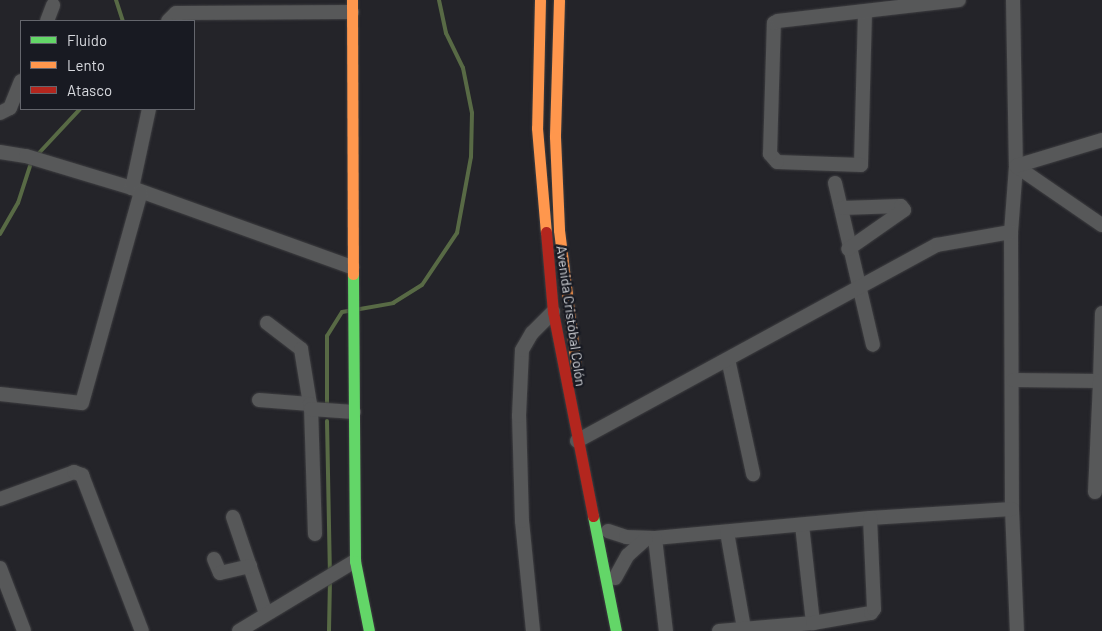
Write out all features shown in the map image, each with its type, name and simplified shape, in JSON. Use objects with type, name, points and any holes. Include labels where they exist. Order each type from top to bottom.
[{"type":"street","name":"Avenida Cristóbal Colón","points":[[540,0],[537,128],[553,312],[582,438],[608,531],[625,631]]},
{"type":"street","name":"Avenida Cristóbal Colón","points":[[559,0],[555,137],[559,230],[582,438],[616,631]]},
{"type":"street","points":[[865,12],[862,165],[778,162],[772,159],[770,154],[774,24],[865,12],[959,0]]},
{"type":"street","points":[[1013,0],[1016,166],[1011,232],[1012,509],[1017,631]]},
{"type":"street","points":[[46,20],[53,6]]},
{"type":"street","points":[[169,20],[176,13],[352,6],[355,561],[369,631]]},
{"type":"street","points":[[0,113],[10,108],[20,84]]},
{"type":"street","points":[[0,394],[82,403],[136,190],[149,110]]},
{"type":"street","points":[[1016,166],[1102,140]]},
{"type":"street","points":[[0,152],[26,156],[136,190],[352,267]]},
{"type":"street","points":[[1016,166],[1102,225]]},
{"type":"street","points":[[834,183],[842,208],[848,249],[873,344]]},
{"type":"street","points":[[842,208],[901,206],[904,210],[848,249]]},
{"type":"street","points":[[582,438],[859,286],[938,245],[1011,232]]},
{"type":"street","points":[[533,631],[522,512],[519,416],[522,350],[532,333],[553,312]]},
{"type":"street","points":[[1095,492],[1102,313]]},
{"type":"street","points":[[267,323],[301,349],[310,406],[315,534]]},
{"type":"street","points":[[728,359],[753,474]]},
{"type":"street","points":[[1013,380],[1100,382]]},
{"type":"street","points":[[259,400],[354,412]]},
{"type":"street","points":[[0,499],[74,472],[82,476],[142,631]]},
{"type":"street","points":[[608,531],[651,538],[870,518],[1012,509]]},
{"type":"street","points":[[233,517],[266,614]]},
{"type":"street","points":[[719,631],[813,623],[867,615],[874,609],[870,518]]},
{"type":"street","points":[[802,525],[813,623]]},
{"type":"street","points":[[727,532],[744,628]]},
{"type":"street","points":[[615,578],[628,555],[651,538]]},
{"type":"street","points":[[651,538],[666,631]]},
{"type":"street","points":[[214,559],[220,573],[250,566]]},
{"type":"street","points":[[239,631],[355,561]]},
{"type":"street","points":[[0,568],[24,631]]},
{"type":"waterway","points":[[116,0],[123,20]]},
{"type":"waterway","points":[[360,309],[393,303],[422,285],[457,233],[471,157],[472,113],[463,68],[446,33],[439,0]]},
{"type":"waterway","points":[[39,153],[79,110]]},
{"type":"waterway","points":[[0,234],[18,203],[30,166]]},
{"type":"waterway","points":[[327,404],[327,336],[342,312],[348,311]]},
{"type":"waterway","points":[[327,421],[330,571]]},
{"type":"waterway","points":[[329,631],[330,581]]},
{"type":"traffic: fast","points":[[353,274],[355,561],[369,631]]},
{"type":"traffic: fast","points":[[593,516],[616,631]]},
{"type":"traffic: slow","points":[[352,0],[353,274]]},
{"type":"traffic: slow","points":[[540,0],[537,128],[546,232]]},
{"type":"traffic: slow","points":[[559,0],[555,137],[559,230],[576,366]]},
{"type":"traffic: jam","points":[[546,232],[553,312],[593,516]]}]
